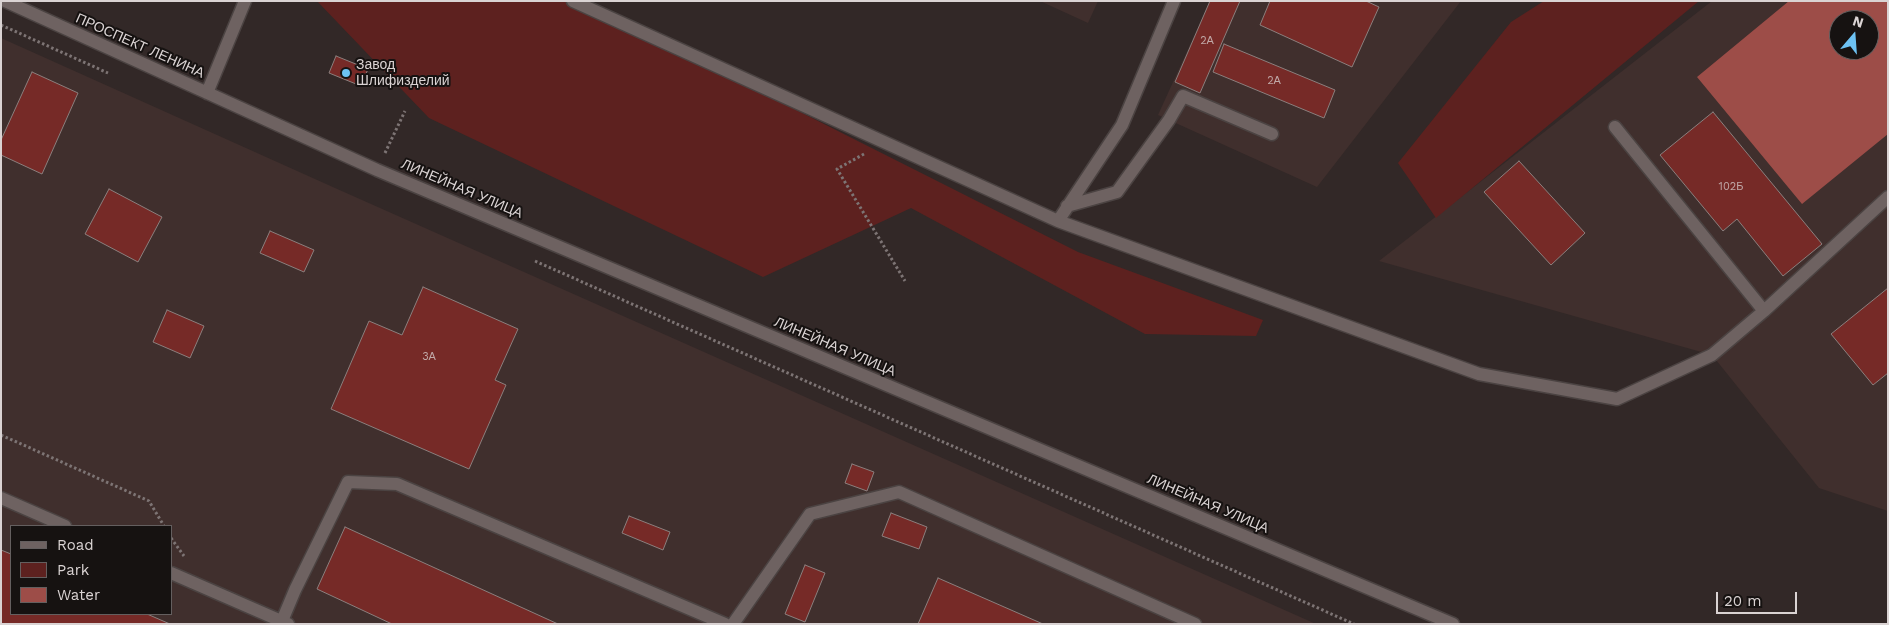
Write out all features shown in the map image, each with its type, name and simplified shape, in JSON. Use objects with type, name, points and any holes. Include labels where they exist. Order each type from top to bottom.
[{"type":"street","name":"ПРОСПЕКТ ЛЕНИНА","points":[[5,1],[207,93]]},
{"type":"street","points":[[207,93],[244,1]]},
{"type":"street","points":[[573,1],[1058,221],[1479,374],[1618,398],[1712,355],[1764,311],[1888,197]]},
{"type":"street","points":[[1058,221],[1122,125],[1174,1]]},
{"type":"street","name":"ЛИНЕЙНАЯ УЛИЦА","points":[[207,93],[377,170],[1453,624]]},
{"type":"street","points":[[1067,206],[1117,192],[1169,120],[1183,96],[1272,134]]},
{"type":"street","points":[[1615,127],[1764,311]]},
{"type":"street","points":[[172,573],[268,619],[285,622],[295,590],[348,482],[396,484],[725,624]]},
{"type":"street","points":[[734,624],[810,514],[899,492],[1195,624]]},
{"type":"street","points":[[1,498],[62,525]]},
{"type":"path","points":[[1,25],[109,73]]},
{"type":"path","points":[[377,170],[405,112]]},
{"type":"path","points":[[884,142],[837,169],[905,281]]},
{"type":"path","points":[[532,260],[1354,624]]},
{"type":"path","points":[[1,435],[149,501],[163,525]]},
{"type":"shaded area","points":[[1040,1],[1098,1],[1088,23]]},
{"type":"shaded area","points":[[1210,1],[1461,1],[1317,187],[1158,115]]},
{"type":"shaded area","points":[[1712,1],[1888,1],[1888,511],[1819,488],[1712,355],[1379,261]]},
{"type":"shaded area","points":[[1,38],[335,188],[1316,624],[1,624]]},
{"type":"green space","points":[[317,1],[580,1],[1078,252],[1263,320],[1256,336],[1145,334],[911,208],[763,277],[429,118]]},
{"type":"green space","points":[[1544,1],[1699,1],[1436,218],[1398,163],[1511,22]]},
{"type":"water","points":[[1789,1],[1888,1],[1888,134],[1802,204],[1697,77]]},
{"type":"building","points":[[1210,1],[1240,1],[1200,93],[1175,82]]},
{"type":"building","points":[[1270,1],[1366,1],[1379,7],[1352,67],[1260,25]]},
{"type":"building","points":[[1224,44],[1335,90],[1324,118],[1213,72]]},
{"type":"building","points":[[336,56],[368,69],[361,86],[329,73]]},
{"type":"building","points":[[32,72],[78,93],[42,174],[1,155],[1,140]]},
{"type":"building","points":[[1713,112],[1822,244],[1783,276],[1737,219],[1723,231],[1660,155]]},
{"type":"building","points":[[1519,161],[1585,233],[1551,265],[1484,192]]},
{"type":"building","points":[[109,189],[162,217],[138,262],[85,234]]},
{"type":"building","points":[[270,231],[314,250],[304,272],[260,253]]},
{"type":"building","points":[[423,287],[518,329],[495,380],[506,385],[469,469],[331,409],[369,321],[402,335]]},
{"type":"building","points":[[1888,288],[1888,373],[1873,385],[1831,334]]},
{"type":"building","points":[[167,310],[204,326],[190,358],[153,342]]},
{"type":"building","points":[[852,464],[874,472],[867,491],[845,483]]},
{"type":"building","points":[[891,513],[927,527],[919,549],[882,536]]},
{"type":"building","points":[[629,516],[670,532],[663,550],[622,533]]},
{"type":"building","points":[[345,527],[558,624],[392,624],[317,589]]},
{"type":"building","points":[[1,550],[10,554],[10,615],[149,615],[170,624],[1,624]]},
{"type":"building","points":[[805,565],[825,573],[805,622],[785,614]]},
{"type":"building","points":[[938,578],[1043,624],[918,624]]},
{"type":"place","name":"Завод Шлифизделий","points":[[346,73]]}]
